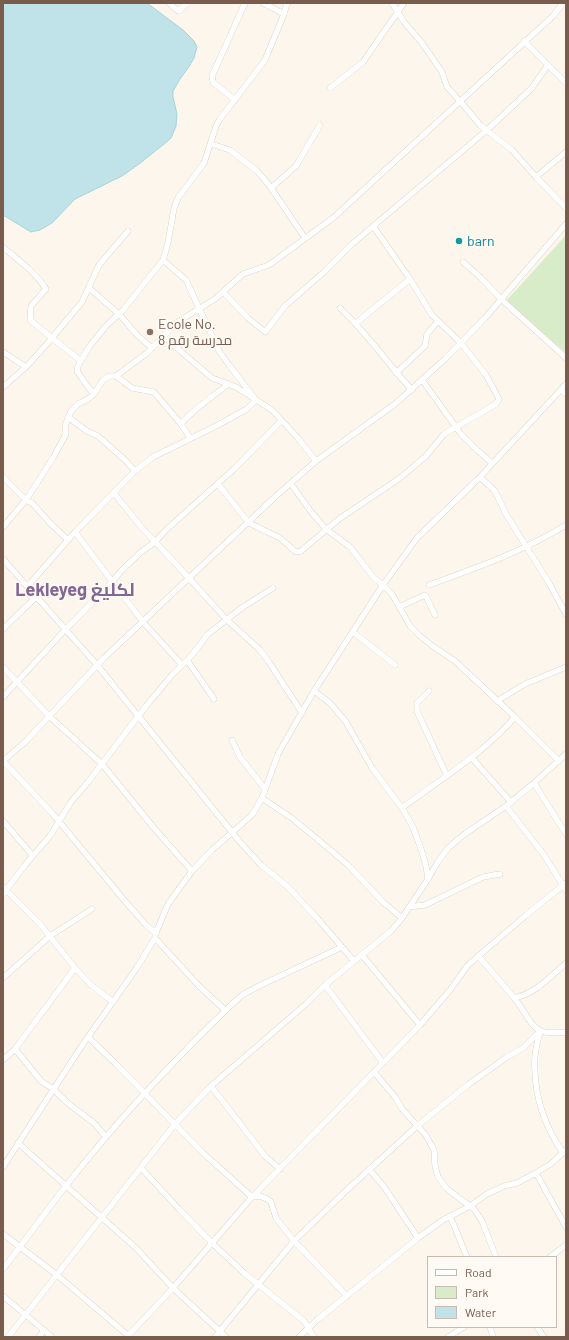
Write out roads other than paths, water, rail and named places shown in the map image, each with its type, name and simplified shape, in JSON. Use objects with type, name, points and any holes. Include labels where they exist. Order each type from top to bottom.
[{"type":"street","points":[[169,3],[178,12],[188,3]]},
{"type":"street","points":[[235,100],[213,82],[212,78],[245,3]]},
{"type":"street","points":[[263,3],[284,14]]},
{"type":"street","points":[[94,394],[78,371],[78,366],[89,347],[106,326],[119,314],[163,260],[168,243],[174,208],[178,198],[204,163],[220,119],[265,60],[287,3]]},
{"type":"street","points":[[392,3],[404,22],[422,43],[442,72],[447,87],[480,125],[512,150],[566,208]]},
{"type":"street","points":[[330,88],[363,62],[404,3]]},
{"type":"street","points":[[3,527],[26,500],[66,434],[64,426],[71,411],[78,404],[94,394],[103,380],[110,376],[116,376],[128,368],[164,337],[176,323],[215,299],[244,274],[270,265],[332,218],[557,12],[563,3]]},
{"type":"street","points":[[524,41],[548,65],[565,79]]},
{"type":"street","points":[[223,292],[248,318],[265,332],[285,306],[373,226],[487,130],[531,89],[548,65]]},
{"type":"street","points":[[271,188],[296,166],[320,125]]},
{"type":"street","points":[[210,144],[230,150],[257,171],[271,188],[305,238]]},
{"type":"street","points":[[536,177],[566,152]]},
{"type":"street","points":[[226,1010],[199,986],[58,821],[3,761],[24,743],[98,665],[277,495],[316,461],[395,404],[445,360],[501,299],[566,224]]},
{"type":"street","points":[[218,484],[249,523],[280,538],[296,552],[300,551],[345,515],[400,478],[426,456],[444,434],[496,404],[498,399],[486,375],[460,343],[438,321],[427,307],[410,279],[373,226]]},
{"type":"street","points":[[3,387],[26,367],[82,302],[99,265],[128,231]]},
{"type":"street","points":[[3,247],[40,279],[46,289],[30,306],[30,320],[81,361]]},
{"type":"street","points":[[163,260],[186,280],[215,343],[224,358],[256,400]]},
{"type":"street","points":[[463,262],[566,358]]},
{"type":"street","points":[[356,323],[410,279]]},
{"type":"street","points":[[89,288],[119,314],[137,335],[152,348]]},
{"type":"street","points":[[340,308],[356,323],[396,373],[412,390]]},
{"type":"street","points":[[396,373],[425,346],[427,334],[438,321]]},
{"type":"street","points":[[164,337],[212,378],[236,387],[272,410],[297,437],[316,461]]},
{"type":"street","points":[[3,352],[26,367]]},
{"type":"street","points":[[116,376],[132,388],[154,392],[181,424],[190,438]]},
{"type":"street","points":[[422,380],[456,428],[492,463]]},
{"type":"street","points":[[181,424],[188,415],[228,384]]},
{"type":"street","points":[[3,1167],[53,1089],[136,969],[155,936],[168,904],[192,871],[212,850],[252,815],[262,798],[278,754],[314,691],[417,538],[480,477],[566,384]]},
{"type":"street","points":[[561,390],[566,394]]},
{"type":"street","points":[[27,587],[75,532],[135,471],[153,457],[247,409],[256,400]]},
{"type":"street","points":[[68,417],[87,431],[98,436],[126,460],[135,471]]},
{"type":"street","points":[[3,697],[121,571],[140,553],[155,542],[167,529],[234,469],[281,421]]},
{"type":"street","points":[[3,477],[26,500],[32,503],[68,540]]},
{"type":"street","points":[[480,477],[495,491],[506,514],[549,583],[566,614]]},
{"type":"street","points":[[291,484],[326,530],[350,547],[374,578],[384,585],[392,594],[410,626],[431,645],[455,661],[515,717],[559,761]]},
{"type":"street","points":[[114,493],[155,542],[227,620],[260,650],[302,713]]},
{"type":"street","points":[[430,585],[469,572],[526,547],[566,525]]},
{"type":"street","points":[[75,532],[143,622],[184,662],[214,699]]},
{"type":"street","points":[[3,559],[65,630],[98,665],[240,842],[261,865],[287,886],[354,961]]},
{"type":"street","points":[[113,1002],[90,984],[75,968],[50,936],[4,890],[50,836],[71,802],[102,764],[150,700],[208,634],[243,607],[273,588]]},
{"type":"street","points":[[399,607],[425,595],[435,616]]},
{"type":"street","points":[[3,630],[36,597]]},
{"type":"street","points":[[353,632],[395,665]]},
{"type":"street","points":[[497,701],[525,684],[566,667]]},
{"type":"street","points":[[3,668],[49,716],[102,764],[154,828],[192,871]]},
{"type":"street","points":[[314,691],[330,703],[346,722],[372,768],[402,808],[413,827],[426,866],[428,879]]},
{"type":"street","points":[[429,691],[417,704],[417,711],[447,776]]},
{"type":"street","points":[[402,808],[432,785],[472,758],[504,730],[515,717]]},
{"type":"street","points":[[232,740],[240,757],[265,789]]},
{"type":"street","points":[[8,1337],[175,1124],[211,1086],[354,961],[391,931],[402,918],[448,848],[534,783],[566,754]]},
{"type":"street","points":[[3,1234],[57,1275],[128,1336],[173,1288],[252,1197],[420,1025],[450,990],[468,965],[525,916],[565,887],[508,803],[472,758]]},
{"type":"street","points":[[534,783],[566,834]]},
{"type":"street","points":[[262,798],[293,819],[348,865],[384,903],[402,918]]},
{"type":"street","points":[[3,821],[33,856]]},
{"type":"street","points":[[409,907],[425,905],[483,877],[500,874]]},
{"type":"street","points":[[4,975],[50,936],[92,909]]},
{"type":"street","points":[[4,1267],[66,1186],[106,1137],[145,1093],[226,1010],[242,995],[342,947]]},
{"type":"street","points":[[362,955],[420,1025]]},
{"type":"street","points":[[478,956],[514,998],[532,1025],[540,1031],[549,1033],[566,1032]]},
{"type":"street","points":[[514,998],[522,997],[535,989],[566,963]]},
{"type":"street","points":[[3,1060],[15,1049],[75,968]]},
{"type":"street","points":[[325,986],[383,1063]]},
{"type":"street","points":[[215,1337],[294,1242],[369,1169],[417,1126],[469,1084],[507,1056],[523,1048],[540,1031]]},
{"type":"street","points":[[299,1337],[418,1238],[450,1216],[470,1206],[487,1194],[536,1173],[552,1163],[564,1152],[554,1140],[539,1103],[536,1089],[535,1055],[540,1031]]},
{"type":"street","points":[[88,1037],[203,1153],[252,1197],[260,1196],[271,1202],[276,1218],[294,1242],[347,1296]]},
{"type":"street","points":[[15,1049],[41,1081],[94,1123],[106,1137]]},
{"type":"street","points":[[374,1072],[395,1097],[402,1109],[425,1134],[434,1150],[435,1166],[438,1177],[447,1189],[474,1209],[482,1221],[496,1256]]},
{"type":"street","points":[[211,1086],[265,1156],[280,1169]]},
{"type":"street","points":[[18,1143],[136,1248],[173,1288],[226,1337]]},
{"type":"street","points":[[141,1168],[212,1243],[244,1273],[304,1321],[314,1337]]},
{"type":"street","points":[[369,1169],[385,1188],[418,1238]]},
{"type":"street","points":[[536,1173],[566,1227]]},
{"type":"street","points":[[450,1216],[466,1256]]},
{"type":"street","points":[[551,1256],[566,1245]]},
{"type":"street","points":[[3,1296],[52,1337]]},
{"type":"street","points":[[448,1337],[462,1328]]},
{"type":"street","points":[[538,1328],[544,1337]]},
{"type":"street","points":[[39,1337],[44,1330]]},
{"type":"water","points":[[3,3],[147,3],[183,30],[194,41],[197,47],[194,58],[173,91],[177,114],[176,126],[171,138],[122,176],[75,199],[52,223],[40,230],[31,232],[3,215]]},
{"type":"place","name":"barn","points":[[459,241]]},
{"type":"place","name":"Ecole No. 8 مدرسة رقم","points":[[150,332]]},
{"type":"district","name":"Lekleyeg لكليغ","points":[[75,590]]}]
